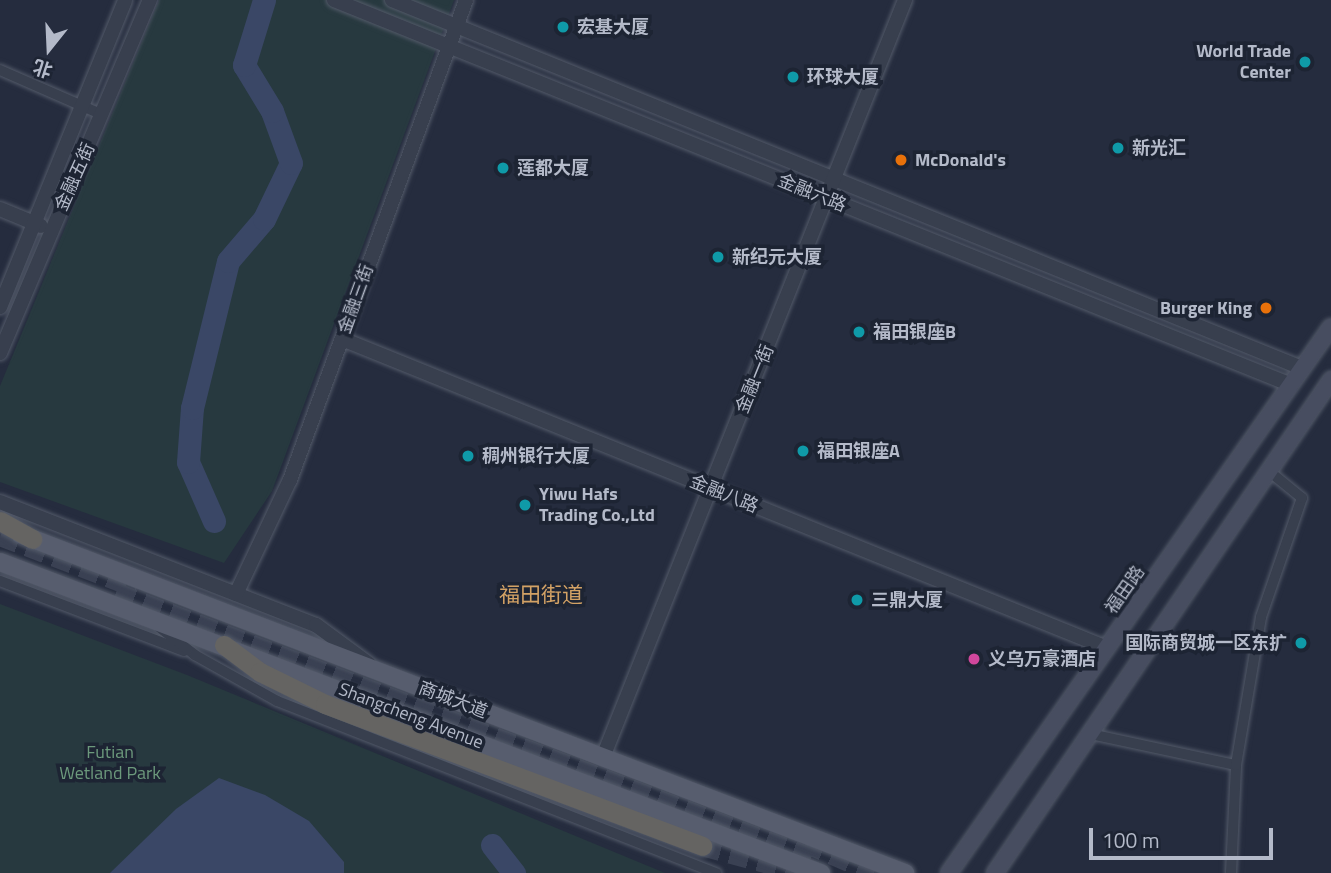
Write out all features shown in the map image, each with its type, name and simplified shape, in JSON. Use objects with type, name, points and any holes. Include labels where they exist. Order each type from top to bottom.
[{"type":"highway","points":[[0,524],[32,539]]},
{"type":"highway","points":[[224,645],[260,672],[316,700],[702,846]]},
{"type":"main road","name":"福田路","points":[[949,873],[1331,327]]},
{"type":"main road","points":[[995,873],[1329,387]]},
{"type":"main road","name":"商城大道","points":[[32,539],[905,873]]},
{"type":"main road","name":"Shangcheng Avenue","points":[[0,562],[821,873]]},
{"type":"street","name":"金融五街","points":[[0,307],[125,0]]},
{"type":"street","name":"金融五街","points":[[0,353],[103,115],[149,0]]},
{"type":"street","name":"金融六路","points":[[392,0],[1302,368]]},
{"type":"street","name":"金融三街","points":[[236,594],[290,480],[466,0]]},
{"type":"street","name":"金融六路","points":[[337,1],[1291,385]]},
{"type":"street","name":"金融一街","points":[[603,757],[827,199],[902,1]]},
{"type":"street","points":[[0,70],[103,115]]},
{"type":"street","points":[[0,209],[52,230]]},
{"type":"street","name":"金融八路","points":[[342,339],[1108,648]]},
{"type":"street","points":[[1231,873],[1237,765],[1261,617],[1302,498],[1269,471]]},
{"type":"street","points":[[0,502],[316,625],[378,671]]},
{"type":"street","points":[[0,581],[195,655],[298,710],[717,873]]},
{"type":"street","points":[[142,615],[195,655]]},
{"type":"street","points":[[1090,734],[1237,765]]},
{"type":"green space","points":[[159,0],[454,0],[272,491],[224,563],[0,482],[0,386]]},
{"type":"green space","name":"Futian Wetland Park","points":[[0,604],[187,675],[665,873],[0,873]]},
{"type":"water","points":[[219,778],[265,795],[309,821],[344,862],[344,873],[110,873],[176,809]]},
{"type":"waterway","points":[[214,521],[188,462],[192,408],[228,261],[264,219],[291,163],[272,111],[244,65],[264,0]]},
{"type":"waterway","points":[[492,845],[514,873]]},
{"type":"tunnel","points":[[0,536],[136,588]]},
{"type":"tunnel","points":[[116,592],[817,859]]},
{"type":"tunnel","points":[[805,843],[874,873]]},
{"type":"tunnel","points":[[702,846],[802,873]]},
{"type":"place","name":"宏基大厦","points":[[563,27]]},
{"type":"place","name":"World Trade Center","points":[[1305,62]]},
{"type":"place","name":"环球大厦","points":[[793,77]]},
{"type":"place","name":"新光汇","points":[[1118,148]]},
{"type":"place","name":"McDonald's","points":[[901,160]]},
{"type":"place","name":"莲都大厦","points":[[503,168]]},
{"type":"place","name":"新纪元大厦","points":[[718,257]]},
{"type":"place","name":"Burger King","points":[[1266,308]]},
{"type":"place","name":"福田银座B","points":[[859,332]]},
{"type":"place","name":"福田银座A","points":[[803,451]]},
{"type":"place","name":"稠州银行大厦","points":[[468,456]]},
{"type":"place","name":"Yiwu Hafs Trading Co.,Ltd","points":[[525,505]]},
{"type":"place","name":"三鼎大厦","points":[[857,600]]},
{"type":"place","name":"国际商贸城一区东扩","points":[[1301,643]]},
{"type":"place","name":"义乌万豪酒店","points":[[974,659]]},
{"type":"district","name":"福田街道","points":[[541,594]]}]
